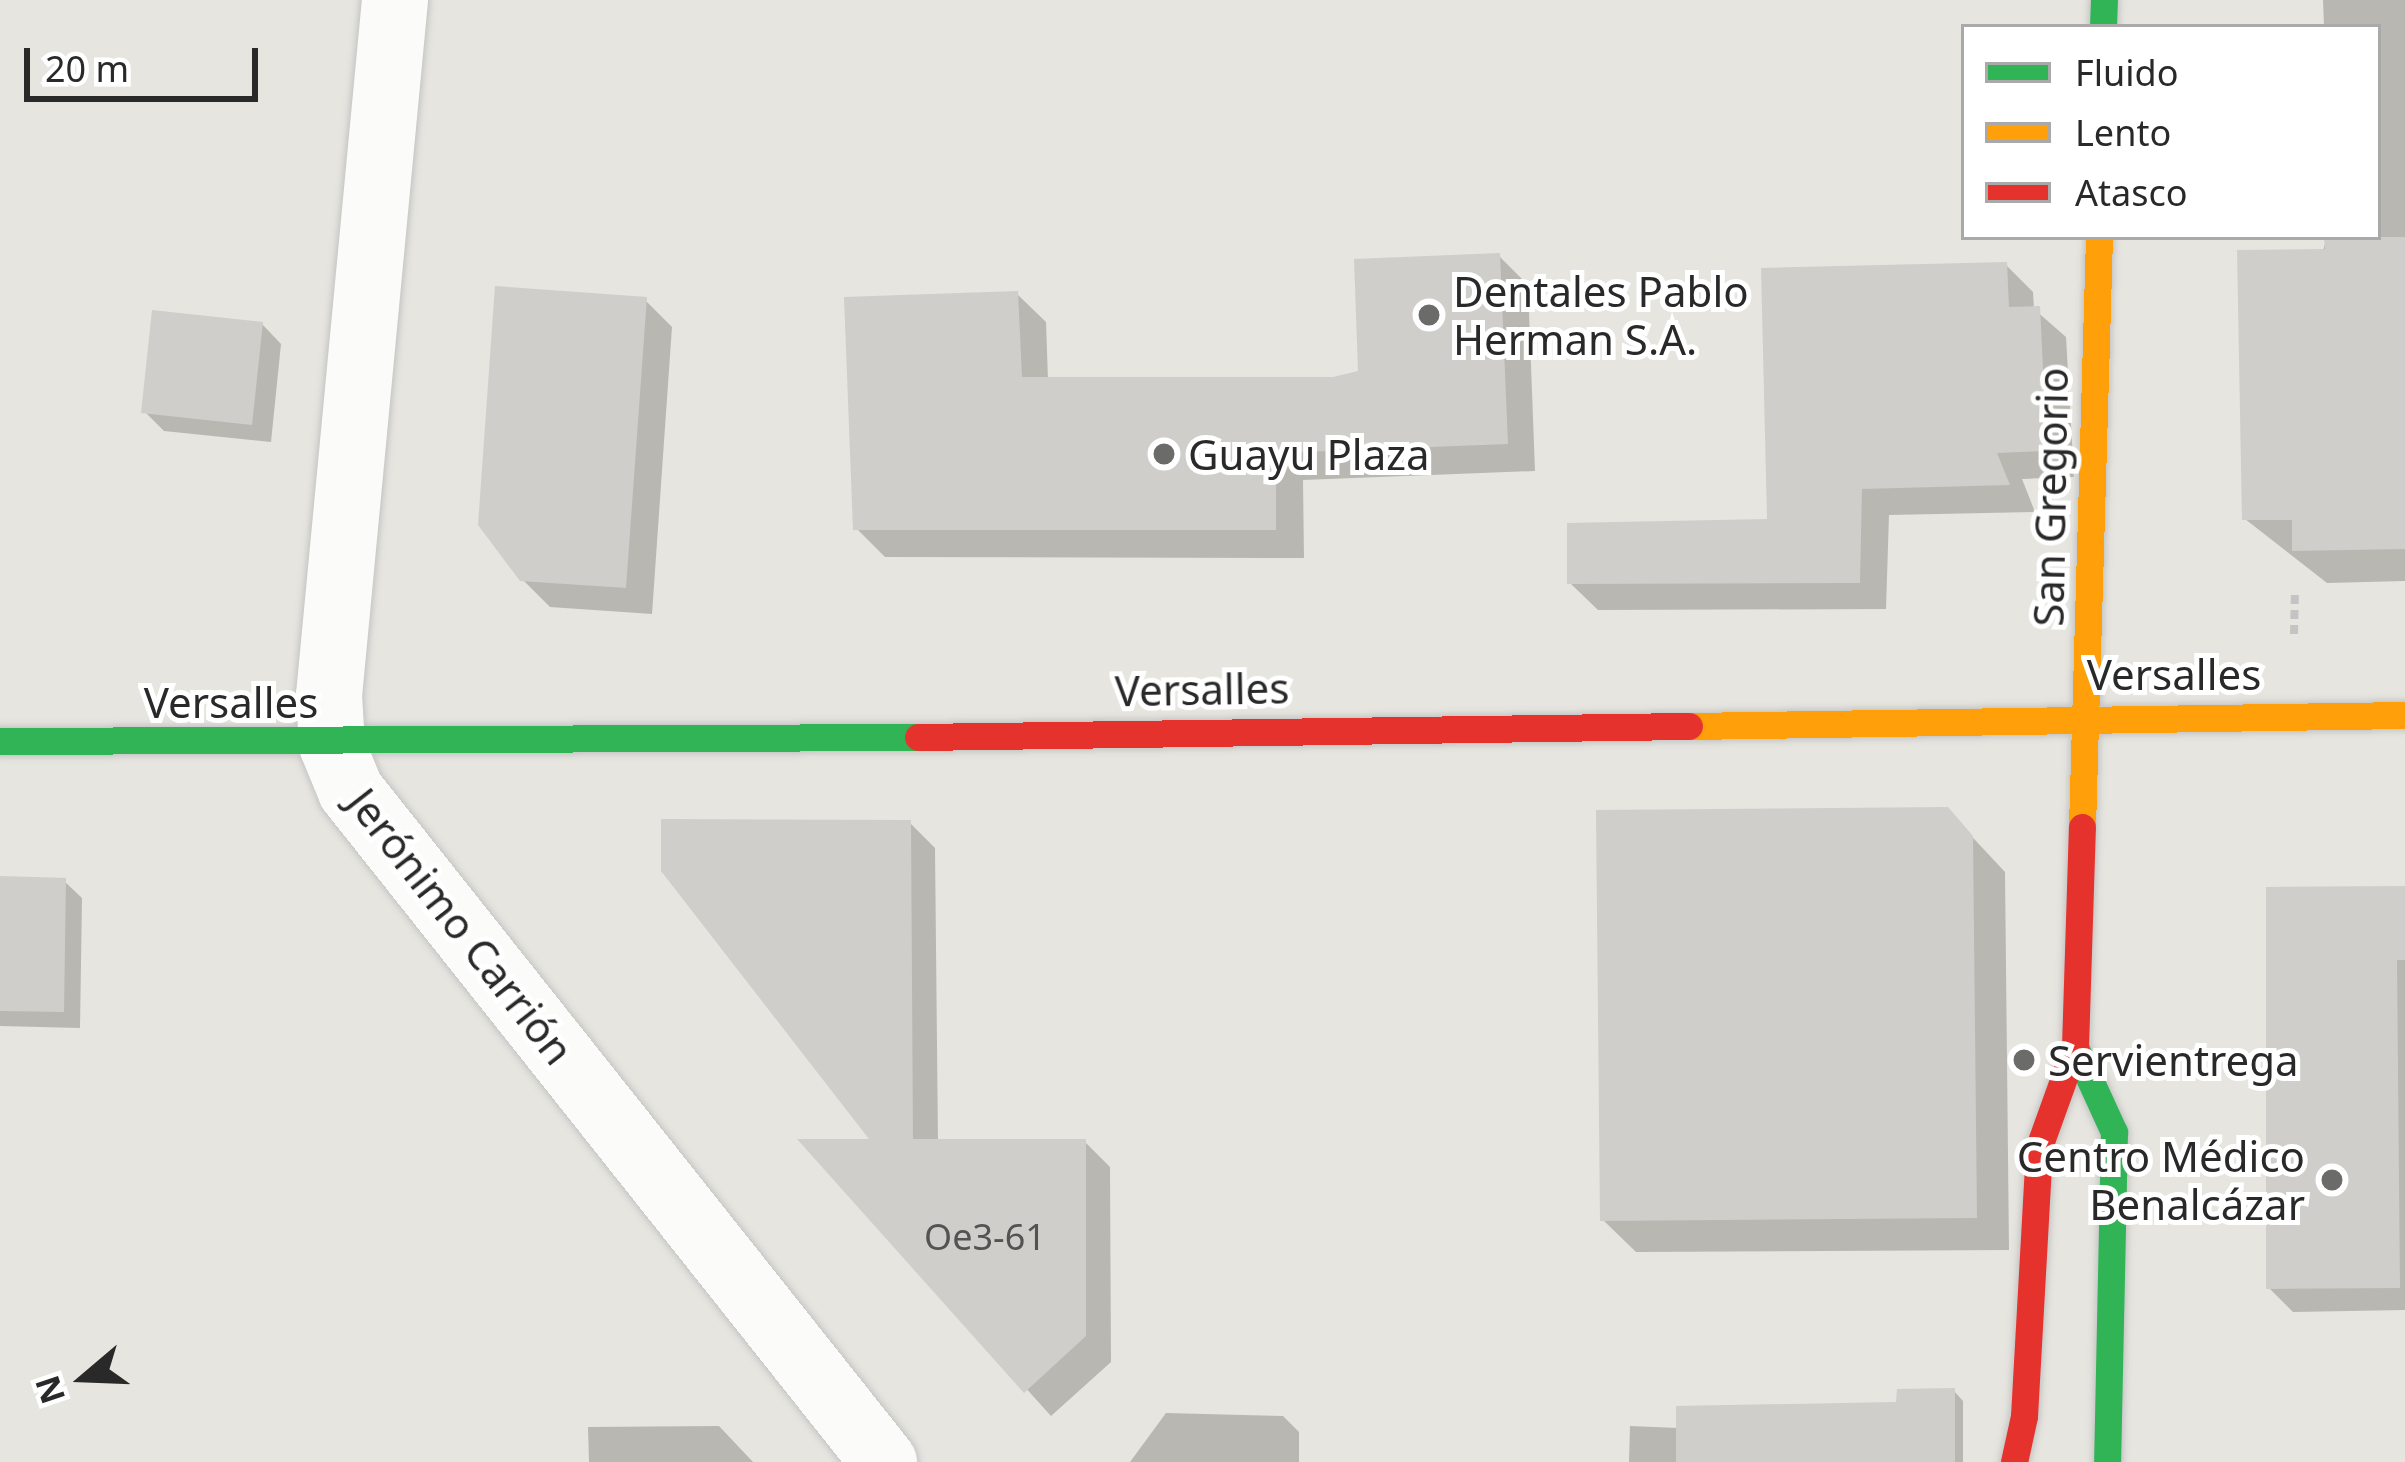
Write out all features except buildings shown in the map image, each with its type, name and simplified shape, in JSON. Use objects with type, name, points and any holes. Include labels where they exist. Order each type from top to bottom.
[{"type":"street","name":"Jerónimo Carrión","points":[[395,0],[329,695],[332,745],[351,791],[884,1462]]},
{"type":"street","name":"San Gregorio","points":[[2014,1462],[2039,1147],[2074,1047],[2099,240]]},
{"type":"street","name":"Versalles","points":[[0,741],[332,745],[2405,715]]},
{"type":"street","name":"San Gregorio","points":[[2074,1047],[2114,1132],[2107,1462]]},
{"type":"path","points":[[2294,634],[2295,589]]},
{"type":"traffic: fast","points":[[2103,24],[2104,0]]},
{"type":"traffic: fast","points":[[0,741],[918,737]]},
{"type":"traffic: fast","points":[[2075,1047],[2114,1132],[2107,1462]]},
{"type":"traffic: slow","points":[[2082,827],[2099,240]]},
{"type":"traffic: slow","points":[[1689,726],[2405,715]]},
{"type":"traffic: jam","points":[[918,737],[1689,726]]},
{"type":"traffic: jam","points":[[2014,1462],[2024,1416],[2039,1147],[2075,1047],[2082,827]]},
{"type":"place","name":"Dentales Pablo Herman S.A.","points":[[1429,315]]},
{"type":"place","name":"Guayu Plaza","points":[[1164,454]]},
{"type":"place","name":"Servientrega","points":[[2024,1060]]},
{"type":"place","name":"Centro Médico Benalcázar","points":[[2332,1180]]}]
